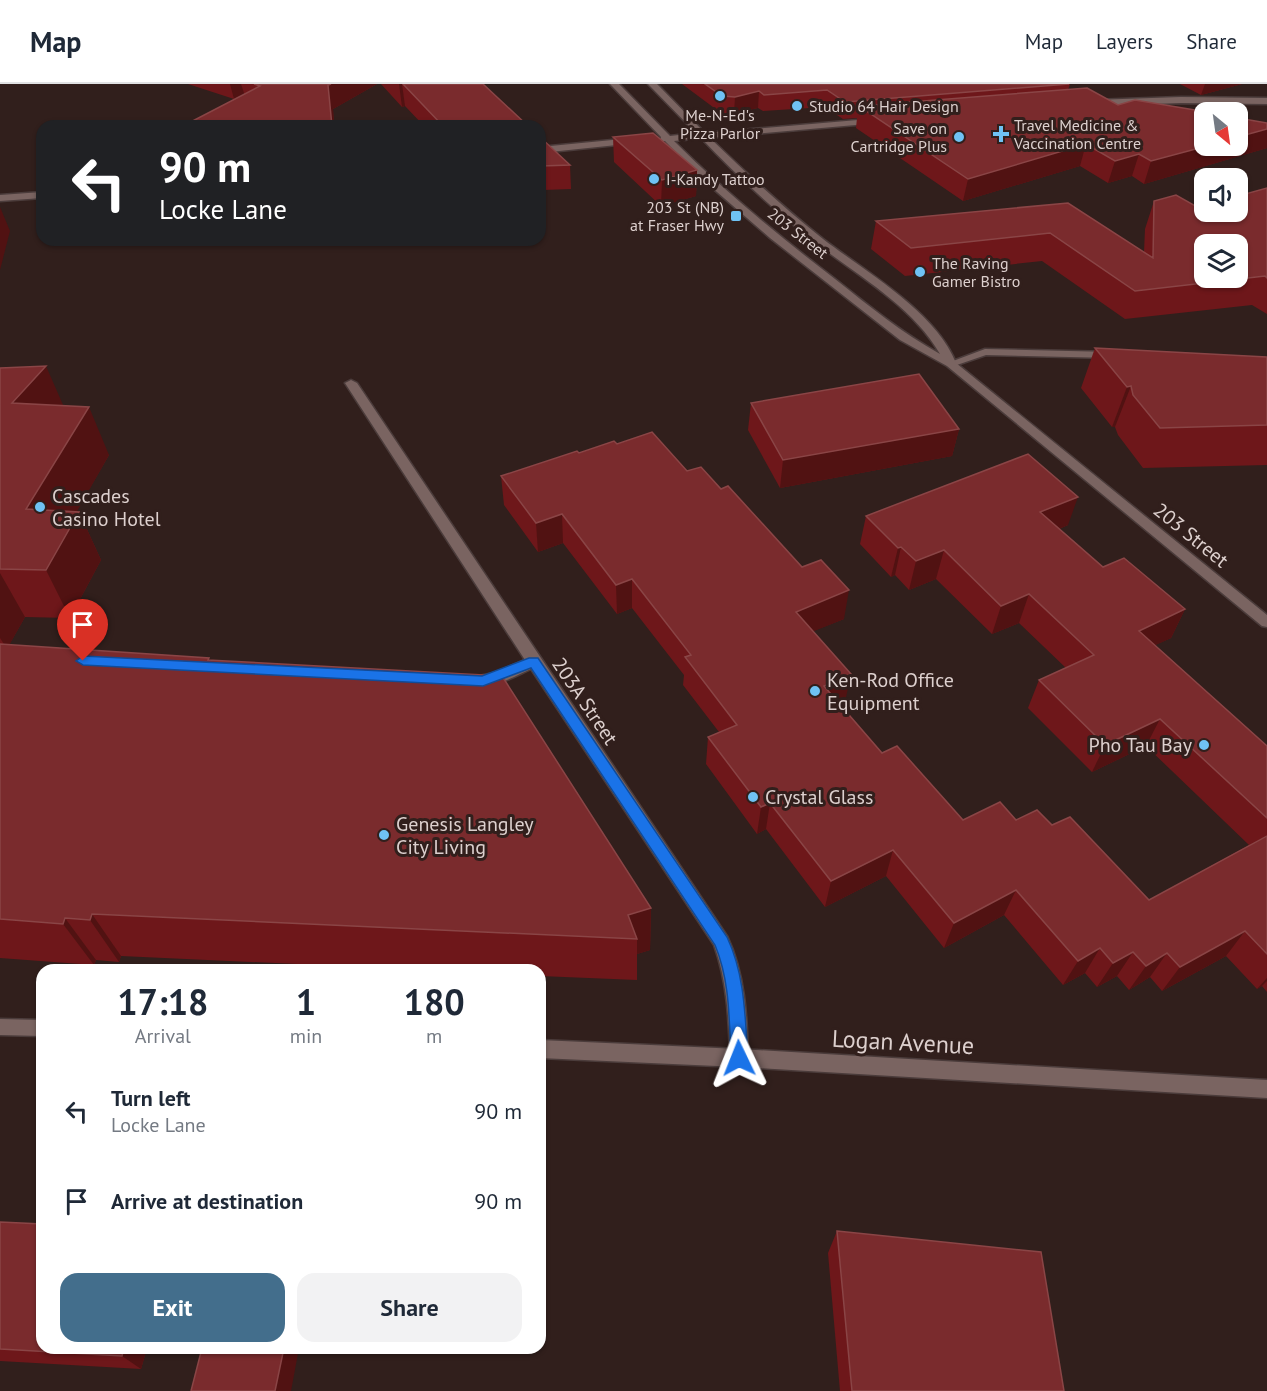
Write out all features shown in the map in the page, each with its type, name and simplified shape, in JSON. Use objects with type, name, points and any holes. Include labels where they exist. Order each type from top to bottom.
[{"type":"main road","name":"203 Street","points":[[614,84],[663,139],[773,237],[904,338],[951,364],[1267,622]]},
{"type":"main road","name":"203 Street","points":[[652,84],[741,174],[932,330],[951,364]]},
{"type":"main road","points":[[1086,104],[1181,100],[1267,101]]},
{"type":"main road","points":[[663,139],[892,119]]},
{"type":"main road","points":[[546,149],[646,140]]},
{"type":"main road","points":[[0,198],[36,195]]},
{"type":"main road","points":[[951,364],[985,352],[1119,355]]},
{"type":"main road","name":"203A Street","points":[[351,383],[721,941],[731,964],[735,989],[739,1058]]},
{"type":"main road","points":[[459,680],[483,681],[534,662]]},
{"type":"main road","points":[[0,1027],[36,1028]]},
{"type":"main road","name":"Logan Avenue","points":[[546,1049],[1266,1087]]},
{"type":"building","points":[[254,84],[331,84],[328,85],[331,120],[195,120],[260,86]]},
{"type":"building","points":[[403,84],[483,84],[522,120],[437,120]]},
{"type":"building","points":[[705,84],[1069,84],[845,102],[827,90],[764,95],[759,91],[735,97],[722,96]]},
{"type":"building","points":[[1087,88],[1118,105],[1135,100],[1194,110],[1194,149],[1151,161],[1139,154],[1115,161],[1086,144],[968,179],[859,106]]},
{"type":"building","points":[[1248,120],[1267,123],[1267,129],[1248,134]]},
{"type":"building","points":[[653,133],[697,170],[662,180],[613,137]]},
{"type":"building","points":[[546,143],[570,165],[546,166]]},
{"type":"building","points":[[1267,188],[1267,278],[1265,276],[1248,278],[1248,234],[1194,234],[1194,284],[1135,291],[1050,233],[911,248],[876,221],[1068,203],[1153,258],[1154,201],[1176,195],[1194,205],[1194,222],[1248,222],[1248,193]]},
{"type":"building","points":[[1095,348],[1267,357],[1267,425],[1160,428],[1133,395],[1131,386],[1127,387]]},
{"type":"building","points":[[46,366],[12,403],[89,407],[26,509],[79,512],[46,570],[0,569],[0,368]]},
{"type":"building","points":[[919,374],[959,429],[783,460],[751,403]]},
{"type":"building","points":[[652,432],[687,471],[701,467],[721,489],[728,486],[802,567],[821,560],[849,590],[796,612],[851,674],[824,686],[882,753],[897,746],[963,820],[1000,802],[1016,820],[1037,810],[1052,825],[1070,817],[1149,900],[1267,836],[1267,954],[1245,931],[1180,967],[1167,953],[1146,966],[1133,952],[1113,963],[1100,948],[1078,961],[1016,890],[954,923],[893,850],[831,881],[770,803],[761,807],[708,737],[737,725],[685,657],[691,655],[632,579],[616,585],[562,514],[536,523],[501,476],[577,451],[579,453],[614,441],[617,444]]},
{"type":"building","points":[[1028,454],[1078,497],[1040,512],[1103,567],[1124,558],[1185,609],[1139,631],[1267,746],[1267,818],[1160,719],[1105,745],[1039,680],[1094,655],[1029,594],[1001,606],[944,550],[916,561],[901,547],[898,548],[866,516]]},
{"type":"building","points":[[0,644],[209,658],[208,660],[502,676],[651,908],[628,915],[637,939],[92,914],[90,920],[65,918],[63,924],[0,919]]},
{"type":"building","points":[[0,1222],[36,1224],[36,1351],[0,1349]]},
{"type":"building","points":[[837,1231],[1041,1252],[1064,1391],[852,1391]]},
{"type":"building","points":[[87,1354],[122,1354],[122,1356]]},
{"type":"building","points":[[200,1354],[283,1354],[275,1391],[191,1391]]},
{"type":"place","name":"Me-N-Ed's Pizza Parlor","points":[[720,96]]},
{"type":"place","name":"Studio 64 Hair Design","points":[[797,106]]},
{"type":"place","name":"Travel Medicine & Vaccination Centre","points":[[1001,134]]},
{"type":"place","name":"Save on Cartridge Plus","points":[[959,137]]},
{"type":"place","name":"I-Kandy Tattoo","points":[[654,179]]},
{"type":"place","name":"203 St (NB) at Fraser Hwy","points":[[736,216]]},
{"type":"place","name":"The Raving Gamer Bistro","points":[[920,272]]},
{"type":"place","name":"Cascades Casino Hotel","points":[[40,507]]},
{"type":"place","name":"Ken-Rod Office Equipment","points":[[815,691]]},
{"type":"place","name":"Pho Tau Bay","points":[[1204,745]]},
{"type":"place","name":"Crystal Glass","points":[[753,797]]},
{"type":"place","name":"Genesis Langley City Living","points":[[384,835]]},
{"type":"route","points":[[83,661],[483,681],[534,662],[721,941],[731,964],[735,989],[739,1058]]}]
